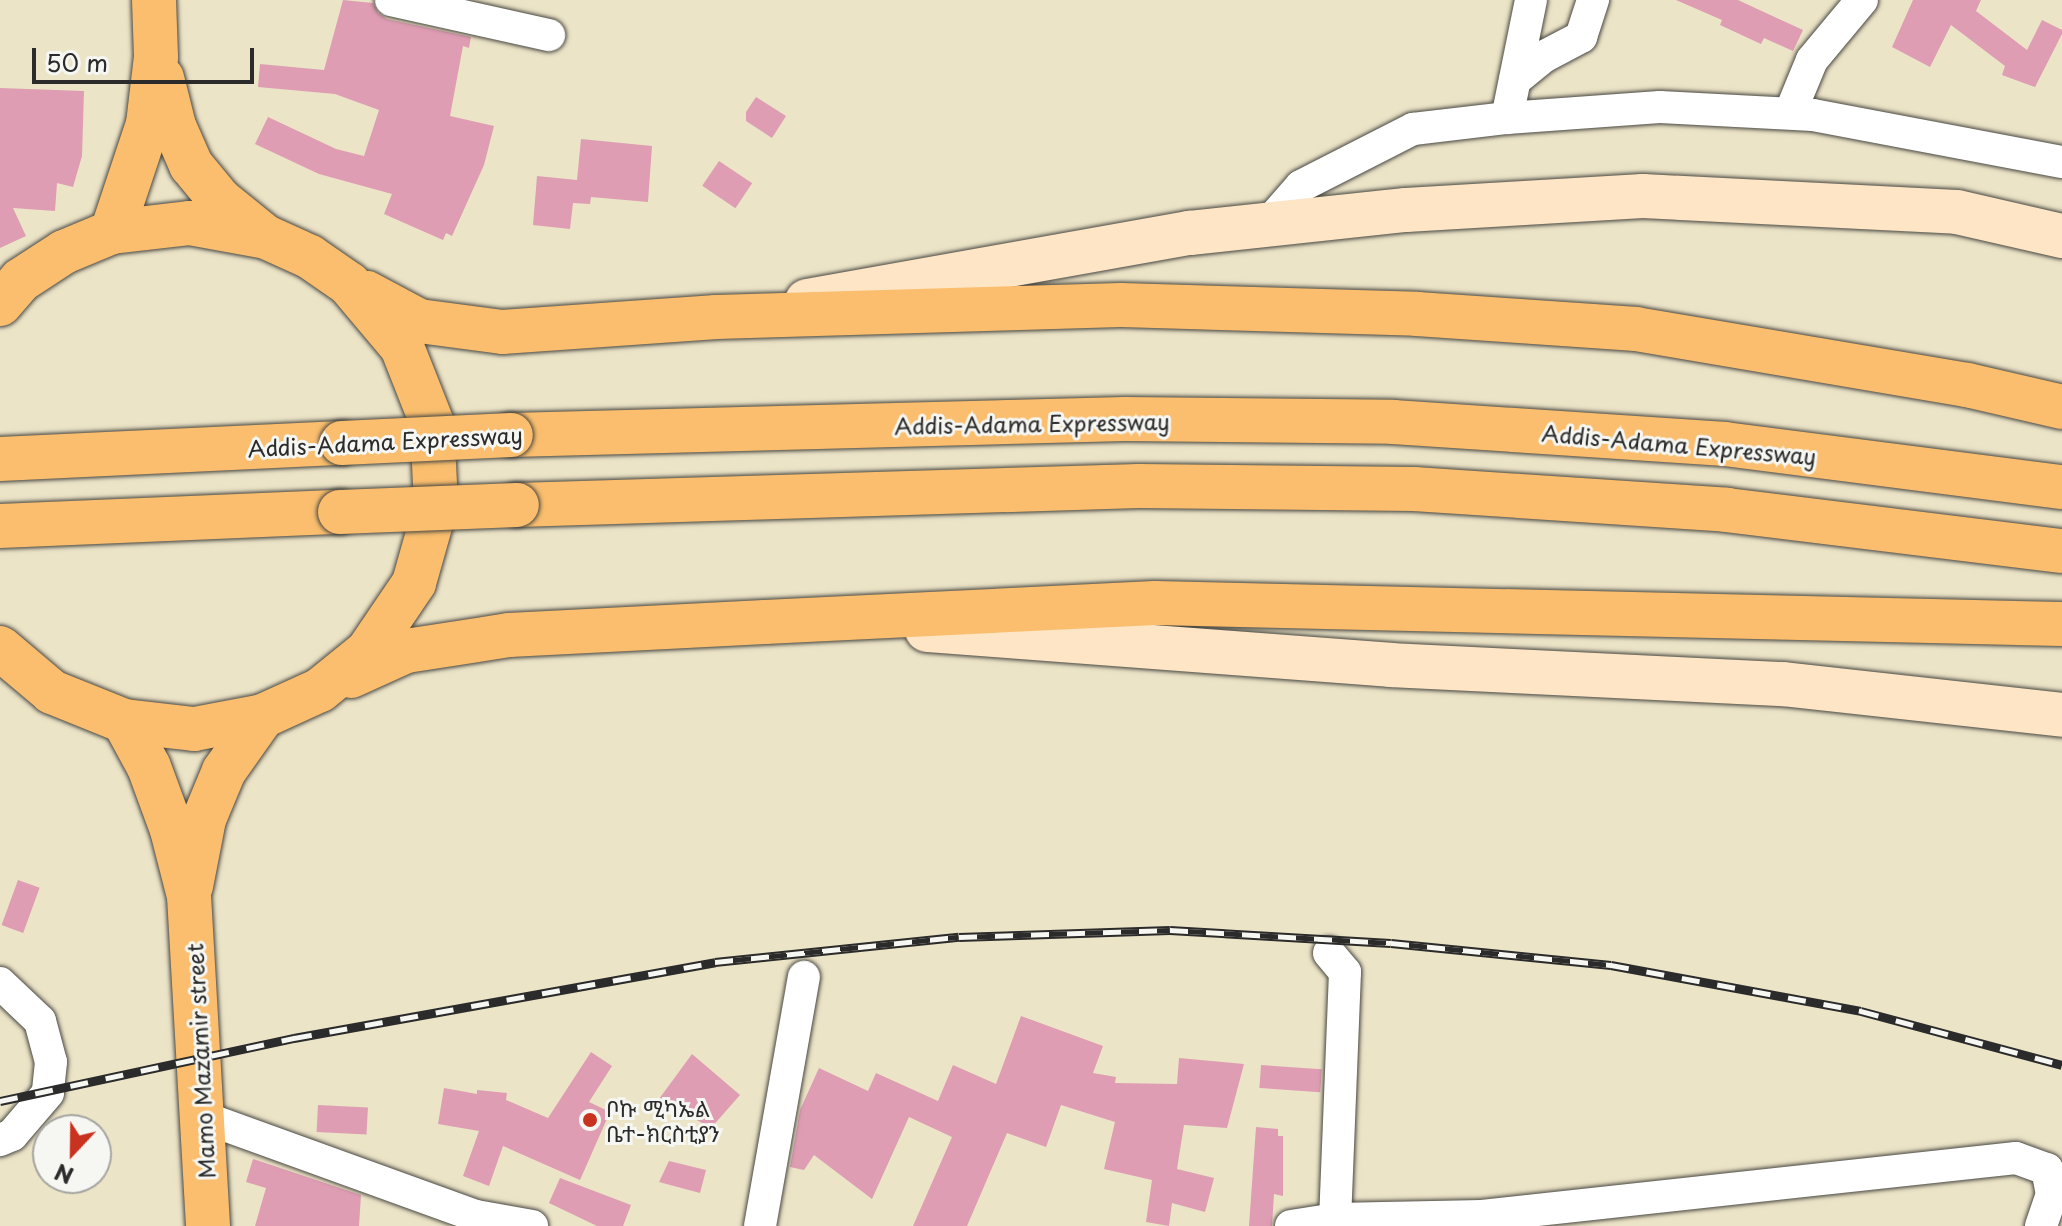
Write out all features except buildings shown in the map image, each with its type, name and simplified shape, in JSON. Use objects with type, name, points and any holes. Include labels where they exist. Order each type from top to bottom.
[{"type":"main road","points":[[112,232],[148,124],[156,57],[154,0]]},
{"type":"main road","points":[[156,57],[174,126],[191,165],[220,200],[266,237]]},
{"type":"main road","points":[[0,304],[21,280],[64,252],[112,232],[190,223],[266,237],[310,257],[349,284],[419,321],[502,332],[716,317],[1121,305],[1433,315],[1636,329],[1967,385],[2062,407]]},
{"type":"main road","points":[[320,690],[368,651],[414,583],[436,505],[432,423],[427,410],[402,347],[349,284]]},
{"type":"main road","name":"Addis-Adama Expressway","points":[[0,459],[511,435],[1125,419],[1393,422],[1725,444],[2062,487]]},
{"type":"main road","points":[[0,526],[517,505],[1139,486],[1414,489],[1727,510],[2062,551]]},
{"type":"main road","points":[[0,678],[52,692],[124,721],[194,729],[263,716],[406,651],[495,637],[1155,603],[2062,624]]},
{"type":"main road","points":[[0,648],[52,692]]},
{"type":"main road","points":[[189,896],[204,819],[224,771],[263,716]]},
{"type":"main road","points":[[124,721],[149,767],[172,830],[189,896]]},
{"type":"main road","name":"Mamo Mazamir street","points":[[189,896],[205,1118],[208,1226]]},
{"type":"street","points":[[391,0],[549,35]]},
{"type":"street","points":[[1507,118],[1531,0]]},
{"type":"street","points":[[1515,80],[1545,56],[1581,37],[1593,0]]},
{"type":"street","points":[[1790,113],[1812,60],[1862,0]]},
{"type":"street","points":[[1266,226],[1301,186],[1413,129],[1507,118],[1660,107],[1790,113],[1922,134],[2062,162]]},
{"type":"street","points":[[716,317],[1190,233],[1406,210],[1643,196],[1957,212],[2062,236]]},
{"type":"street","points":[[765,622],[961,631],[1391,665],[1783,684],[2062,715]]},
{"type":"street","points":[[1329,953],[1345,972],[1335,1219]]},
{"type":"street","points":[[760,1226],[804,977]]},
{"type":"street","points":[[0,983],[40,1021],[51,1062],[48,1093],[12,1135],[0,1140]]},
{"type":"street","points":[[205,1118],[476,1216],[532,1226]]},
{"type":"street","points":[[1291,1226],[1335,1219],[1482,1216],[2016,1158],[2047,1169],[2052,1194],[2041,1226]]},
{"type":"railway","points":[[0,1101],[294,1038],[715,962],[959,937],[1170,930],[1391,943],[1611,965],[1861,1011],[2062,1065]]},
{"type":"place","name":"ቦኩ ሚካኤል ቤተ-ክርስቲያን","points":[[590,1120]]}]
